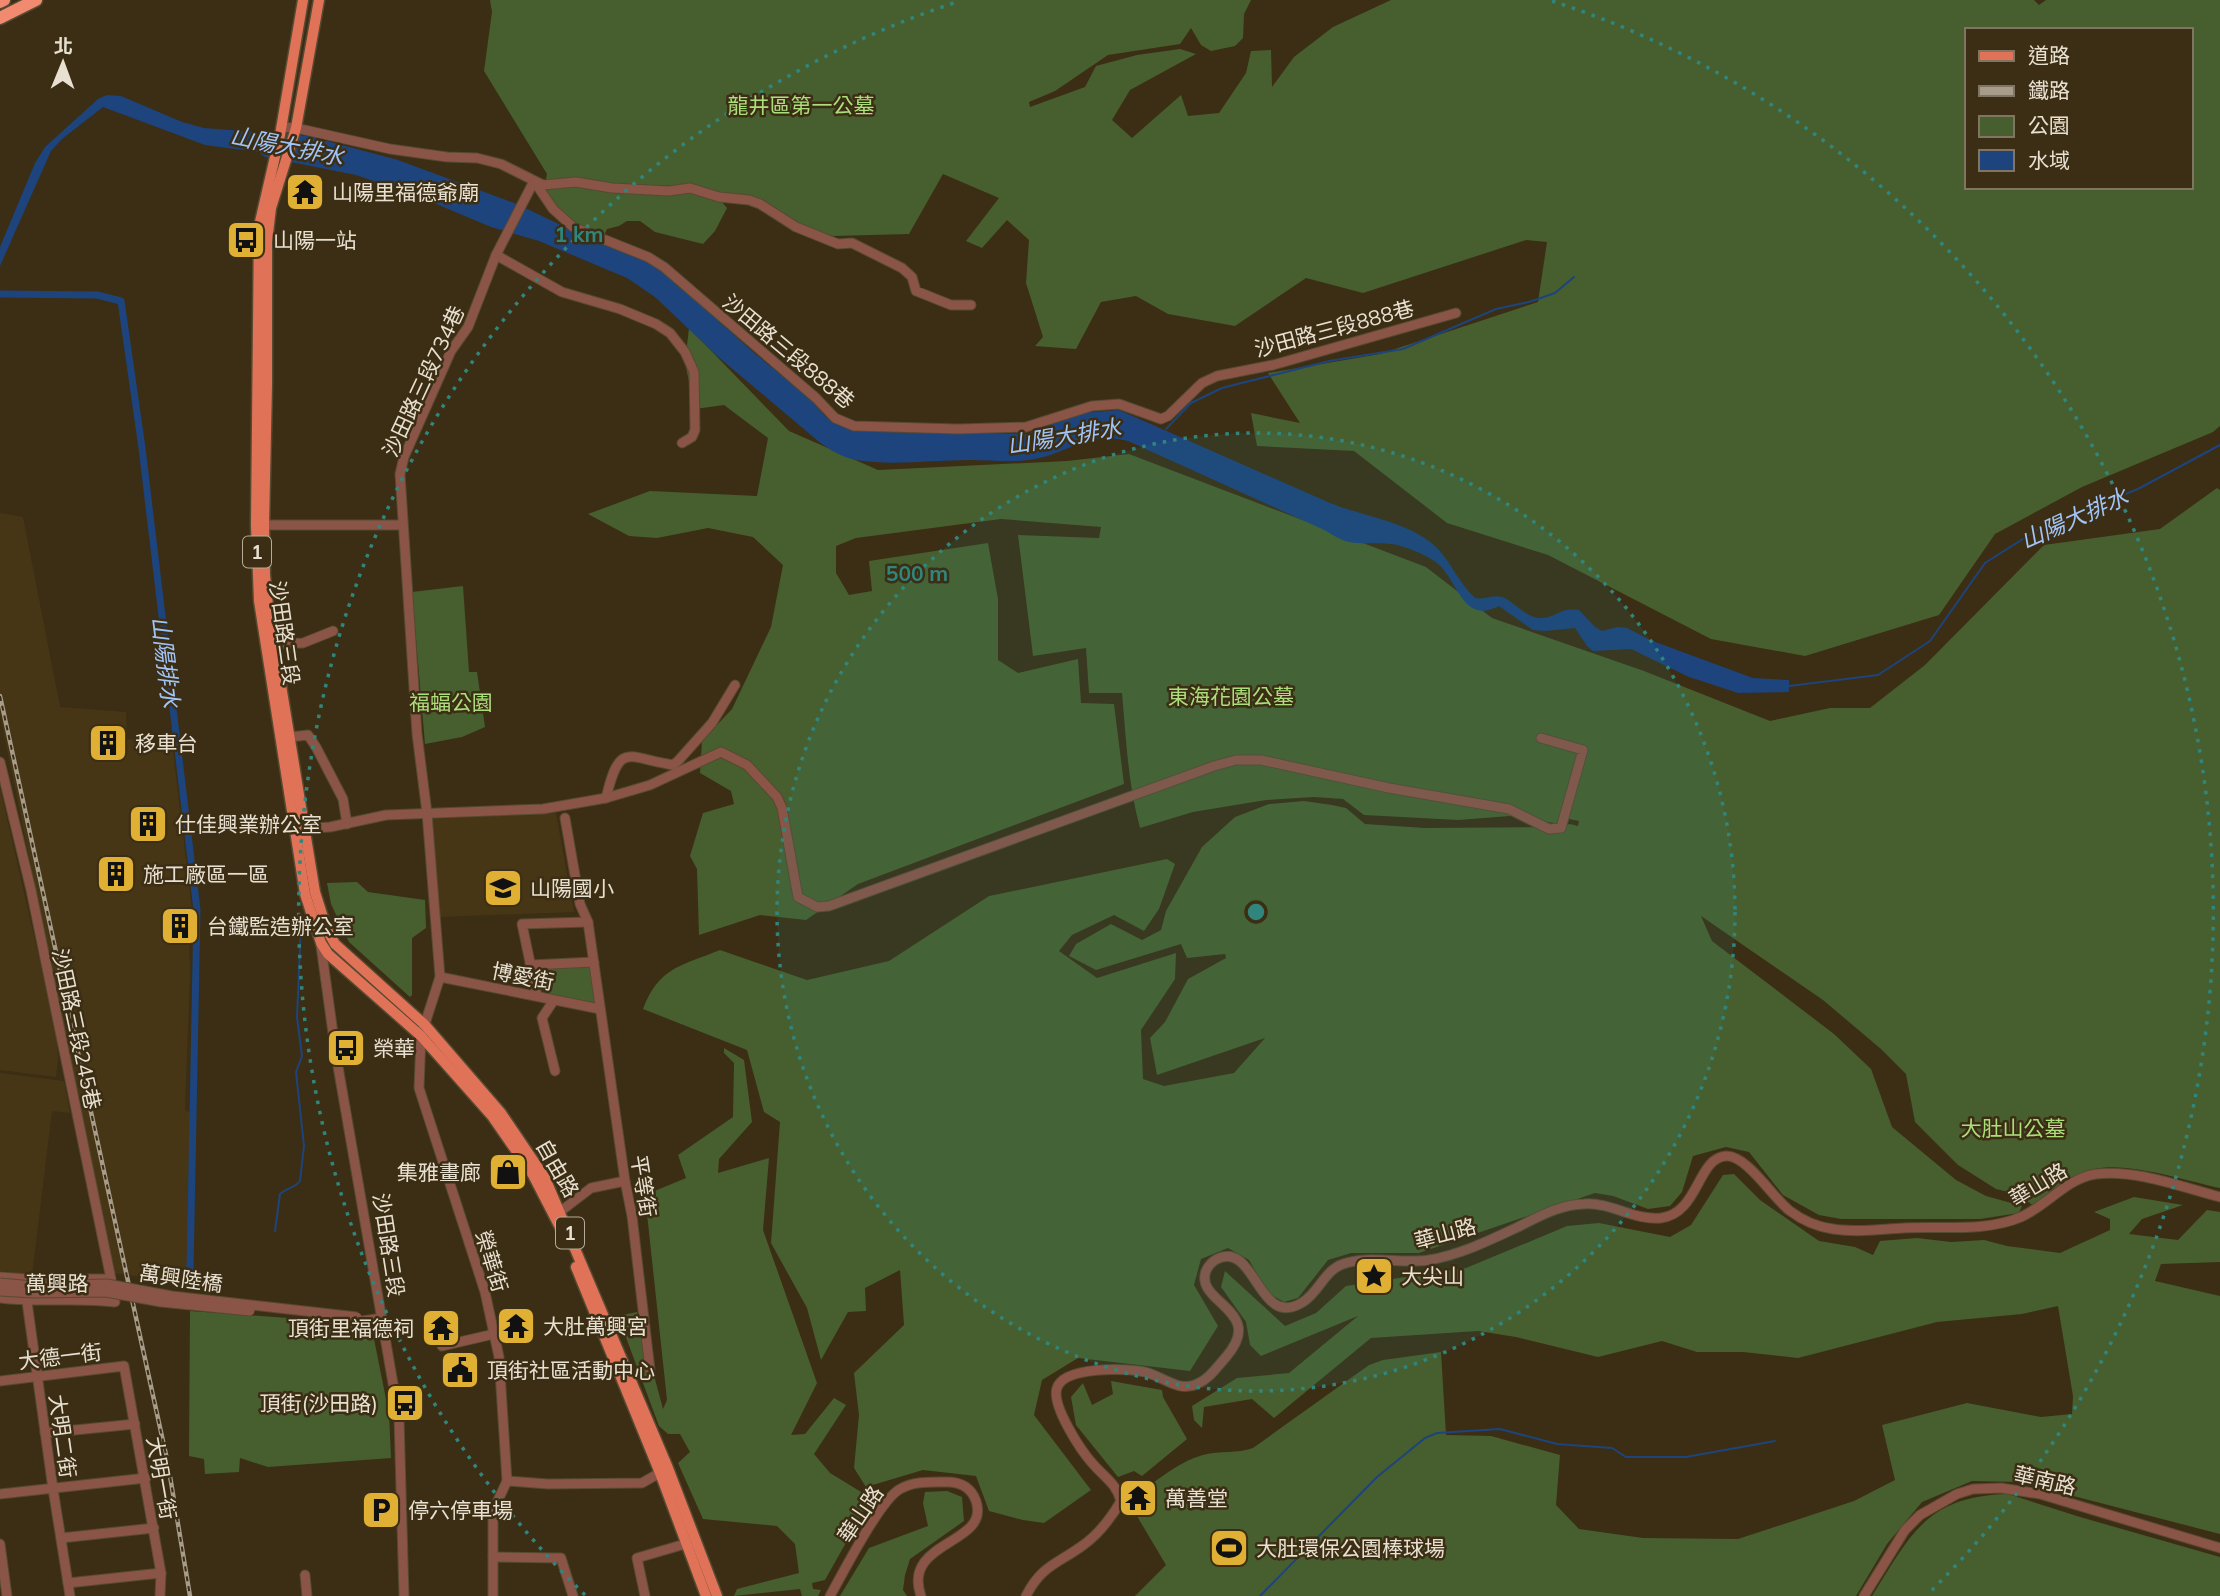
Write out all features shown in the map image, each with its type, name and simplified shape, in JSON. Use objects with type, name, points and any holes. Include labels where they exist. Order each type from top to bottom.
[{"type":"highway","points":[[0,18],[36,0]]},
{"type":"main road","name":"1","points":[[280,159],[280,131],[303,0]]},
{"type":"main road","name":"1","points":[[280,159],[295,133],[319,0]]},
{"type":"main road","name":"沙田路三段","points":[[280,159],[267,242],[267,384],[259,601],[289,737],[305,894],[321,943]]},
{"type":"main road","name":"沙田路三段","points":[[260,525],[275,644],[278,692],[299,829],[327,930]]},
{"type":"main road","name":"自由路","points":[[327,930],[344,954],[423,1030],[545,1178],[561,1211],[664,1471],[685,1544],[706,1596]]},
{"type":"main road","name":"自由路","points":[[321,943],[338,963],[423,1030]]},
{"type":"main road","name":"自由路","points":[[504,1126],[563,1234],[717,1596]]},
{"type":"street","name":"沙田路三段888巷","points":[[280,131],[447,157],[477,158],[501,164],[538,183],[553,209],[573,227],[648,257],[664,267],[816,398],[835,418],[854,426],[958,429],[1026,427],[1092,406],[1119,404],[1161,419],[1168,416],[1202,383],[1217,376],[1273,365],[1456,313]]},
{"type":"street","points":[[538,183],[576,182],[612,188],[669,191],[690,188],[719,197],[749,200],[796,227],[838,244],[852,243],[902,268],[912,277],[916,291],[951,305],[971,305]]},
{"type":"street","name":"沙田路三段734巷","points":[[440,977],[427,813],[417,734],[400,474],[404,457],[451,351],[468,327],[496,255],[523,202],[538,183]]},
{"type":"street","points":[[496,255],[562,292],[620,309],[670,333],[685,352],[694,372],[695,430],[692,437],[682,443]]},
{"type":"street","points":[[260,525],[402,524]]},
{"type":"street","points":[[275,644],[303,643],[333,631]]},
{"type":"street","points":[[606,798],[615,767],[625,758],[640,756],[673,765],[678,761],[712,723],[735,685]]},
{"type":"street","points":[[289,737],[308,736],[316,747],[343,799],[346,824]]},
{"type":"street","points":[[299,829],[346,824],[386,815],[543,808],[606,798],[650,785],[722,752],[741,760],[772,789],[782,808],[798,897],[817,907],[829,906],[1214,766],[1247,759],[1509,809],[1549,829],[1561,828],[1583,750],[1541,738]]},
{"type":"street","name":"沙田路三段245巷","points":[[0,762],[31,890],[111,1279],[86,1278]]},
{"type":"street","name":"平等街","points":[[565,818],[580,904],[588,922],[632,1216],[650,1370]]},
{"type":"street","points":[[537,996],[522,924],[588,922]]},
{"type":"street","points":[[321,943],[327,930]]},
{"type":"street","name":"沙田路三段","points":[[321,943],[336,1055],[399,1418],[404,1596]]},
{"type":"street","points":[[530,965],[594,962]]},
{"type":"street","name":"博愛街","points":[[440,977],[600,1009]]},
{"type":"street","name":"榮華街","points":[[440,977],[423,1030],[419,1088],[485,1292],[499,1357],[507,1481],[494,1511],[493,1596]]},
{"type":"street","points":[[554,1000],[542,1018],[555,1071]]},
{"type":"street","name":"華山路","points":[[1026,1596],[1043,1570],[1082,1546],[1099,1531],[1121,1501],[1118,1489],[1092,1463],[1065,1420],[1058,1407],[1058,1385],[1069,1376],[1080,1372],[1100,1370],[1142,1371],[1185,1387],[1196,1385],[1210,1375],[1235,1346],[1239,1333],[1236,1318],[1207,1286],[1207,1268],[1222,1257],[1234,1258],[1244,1264],[1268,1299],[1276,1306],[1294,1306],[1308,1299],[1329,1274],[1344,1263],[1430,1260],[1467,1249],[1548,1212],[1576,1205],[1599,1204],[1643,1217],[1667,1217],[1686,1205],[1707,1169],[1717,1158],[1724,1156],[1739,1158],[1789,1210],[1815,1225],[1834,1230],[1864,1231],[2001,1223],[2027,1214],[2080,1179],[2102,1174],[2140,1177],[2220,1197]]},
{"type":"street","points":[[561,1211],[592,1188],[625,1181]]},
{"type":"street","name":"萬興路","points":[[0,1277],[86,1278]]},
{"type":"street","points":[[85,1300],[86,1278]]},
{"type":"street","name":"大明二街","points":[[28,1279],[27,1302],[70,1596]]},
{"type":"street","name":"萬興陸橋","points":[[0,1283],[33,1286],[107,1284],[172,1296],[357,1320]]},
{"type":"street","name":"萬興陸橋","points":[[0,1291],[106,1292],[161,1302],[357,1320]]},
{"type":"street","name":"萬興路","points":[[0,1298],[27,1302],[115,1302]]},
{"type":"street","points":[[357,1320],[382,1318]]},
{"type":"street","points":[[442,1346],[494,1334]]},
{"type":"street","name":"大德一街","points":[[0,1381],[124,1366]]},
{"type":"street","name":"大明一街","points":[[124,1366],[154,1528],[161,1573],[160,1596]]},
{"type":"street","points":[[45,1433],[135,1424]]},
{"type":"street","points":[[507,1481],[548,1484],[642,1483],[664,1471]]},
{"type":"street","points":[[0,1494],[146,1478]]},
{"type":"street","name":"華山路","points":[[830,1596],[862,1539],[891,1496],[912,1483],[956,1482],[972,1492],[977,1507],[976,1518],[969,1530],[925,1559],[918,1584],[921,1596]]},
{"type":"street","name":"華南路","points":[[1864,1596],[1905,1530],[1920,1515],[1957,1494],[1973,1489],[2001,1488],[2040,1494],[2220,1548]]},
{"type":"street","points":[[61,1538],[154,1528]]},
{"type":"street","points":[[0,1544],[7,1596]]},
{"type":"street","points":[[645,1596],[637,1558],[685,1544]]},
{"type":"street","points":[[493,1557],[561,1558],[573,1596]]},
{"type":"street","points":[[68,1583],[161,1573]]},
{"type":"street","points":[[305,1575],[307,1596]]},
{"type":"shaded area","points":[[0,513],[23,517],[60,707],[126,712],[127,739],[172,743],[193,918],[189,924],[185,1110],[193,1114],[189,1281],[114,1273],[0,714]]},
{"type":"shaded area","points":[[0,788],[56,1031],[56,1077],[0,1070]]},
{"type":"shaded area","name":"山陽國小","points":[[556,813],[574,912],[439,917],[433,819]]},
{"type":"shaded area","points":[[0,1073],[64,1081],[70,1113],[52,1111],[32,1275],[0,1271]]},
{"type":"green space","name":"龍井區第一公墓","points":[[490,0],[1251,0],[1244,14],[1243,38],[1235,46],[1211,51],[1201,45],[1191,28],[1180,44],[1108,55],[1055,91],[1029,102],[1030,107],[1085,87],[1096,66],[1137,55],[1180,49],[1196,54],[1130,90],[1112,120],[1132,138],[1181,95],[1188,116],[1219,113],[1246,73],[1251,51],[1271,50],[1272,87],[1294,57],[1333,27],[1391,0],[2034,0],[2039,5],[2046,0],[2220,0],[2220,426],[2213,432],[2082,487],[1995,534],[1939,615],[1805,656],[1711,639],[1548,555],[1447,523],[1354,451],[1257,446],[1251,413],[1300,423],[1268,373],[1380,354],[1538,302],[1547,242],[1526,240],[1363,293],[1306,278],[1235,326],[1168,314],[1136,296],[1101,302],[1076,349],[1035,346],[1043,337],[1026,283],[1029,240],[1007,220],[982,248],[966,241],[999,198],[943,174],[909,234],[833,236],[804,226],[749,197],[717,194],[697,186],[620,185],[575,179],[546,179],[547,174],[484,71],[492,12]]},
{"type":"green space","points":[[568,185],[696,191],[720,200],[727,208],[715,231],[703,244],[655,232],[640,221],[627,221],[607,229],[604,236],[570,219],[544,191]]},
{"type":"green space","points":[[689,328],[789,431],[878,470],[1067,461],[1129,454],[1426,567],[1492,618],[1644,671],[1770,721],[1830,708],[1870,708],[1925,665],[2044,545],[2160,529],[2217,488],[2220,490],[2220,1188],[2140,1170],[2108,1167],[2079,1175],[2034,1206],[2017,1194],[1996,1189],[1958,1165],[1915,1122],[1906,1074],[1881,1049],[1823,1000],[1701,916],[1712,941],[1834,1034],[1871,1069],[1892,1127],[1956,1180],[1986,1196],[2022,1206],[2019,1213],[1980,1219],[1841,1219],[1819,1215],[1783,1195],[1749,1152],[1726,1147],[1693,1156],[1682,1192],[1670,1206],[1648,1209],[1613,1196],[1595,1193],[1419,1253],[1351,1253],[1328,1260],[1298,1298],[1284,1302],[1268,1293],[1249,1260],[1228,1248],[1201,1259],[1194,1285],[1218,1326],[1190,1371],[1078,1358],[1042,1380],[1034,1415],[1091,1490],[1044,1523],[989,1511],[976,1476],[923,1470],[866,1487],[854,1468],[859,1415],[854,1373],[904,1325],[900,1270],[865,1288],[866,1311],[848,1312],[821,1360],[807,1308],[771,1243],[780,1122],[764,1112],[747,1050],[643,1009],[656,984],[664,976],[720,950],[807,980],[889,961],[989,896],[1167,859],[1175,864],[1159,909],[1144,931],[1114,915],[1072,935],[1059,951],[1097,978],[1176,953],[1175,979],[1141,1030],[1143,1079],[1164,1086],[1234,1073],[1265,1038],[1157,1075],[1150,1038],[1165,1022],[1188,979],[1226,958],[1225,954],[1187,958],[1181,944],[1096,970],[1069,956],[1076,944],[1111,924],[1142,940],[1161,930],[1166,911],[1202,847],[1235,817],[1269,804],[1304,801],[1346,808],[1365,824],[1425,828],[1558,827],[1570,824],[1578,826],[1579,821],[1569,819],[1568,822],[1560,824],[1510,816],[1458,820],[1364,815],[1343,799],[1314,797],[1266,800],[1193,812],[1140,828],[1130,778],[1122,693],[1089,693],[1086,648],[1033,656],[1018,535],[1099,538],[1101,527],[1001,519],[856,538],[836,546],[836,573],[849,595],[872,591],[869,561],[988,543],[998,599],[998,660],[1018,673],[1078,659],[1081,703],[1114,704],[1124,784],[858,884],[806,920],[760,915],[699,935],[697,869],[690,856],[703,813],[734,804],[731,791],[700,773],[702,741],[732,709],[771,627],[783,565],[753,537],[708,528],[657,538],[629,536],[588,514],[650,491],[757,496],[768,438],[724,405],[695,409],[685,363]]},
{"type":"green space","name":"福蝠公園","points":[[463,586],[469,672],[477,672],[485,727],[462,737],[425,744],[412,592]]},
{"type":"green space","points":[[357,882],[368,892],[425,900],[426,928],[412,938],[410,997],[349,942],[331,904],[327,883]]},
{"type":"green space","points":[[590,965],[596,1007],[544,997],[539,968]]},
{"type":"green space","points":[[724,1048],[744,1060],[752,1122],[719,1159],[718,1173],[769,1158],[763,1230],[817,1383],[791,1435],[805,1434],[834,1398],[846,1405],[814,1454],[830,1473],[871,1498],[825,1580],[812,1583],[813,1589],[821,1590],[818,1596],[802,1596],[800,1589],[734,1596],[737,1589],[799,1573],[795,1544],[777,1526],[703,1519],[678,1463],[690,1452],[680,1434],[668,1434],[659,1426],[618,1316],[637,1312],[663,1409],[667,1400],[645,1195],[686,1178],[678,1155],[733,1117],[734,1063],[724,1053]]},
{"type":"green space","points":[[1734,1174],[1760,1200],[1819,1241],[1855,1247],[1873,1255],[1880,1241],[1917,1238],[1951,1242],[1984,1240],[2060,1253],[2110,1230],[2110,1219],[2094,1212],[2134,1197],[2183,1205],[2142,1219],[2129,1234],[2178,1240],[2207,1210],[2220,1212],[2220,1262],[2161,1264],[2155,1281],[2220,1296],[2220,1534],[2019,1482],[1972,1481],[1922,1502],[1887,1544],[1856,1596],[1135,1596],[1166,1565],[1131,1506],[1131,1499],[1193,1458],[1253,1448],[1369,1365],[1383,1360],[1441,1352],[1446,1435],[1491,1436],[1560,1455],[1556,1505],[1579,1529],[1643,1538],[1738,1539],[1854,1501],[1895,1480],[1882,1425],[1967,1403],[2041,1417],[2072,1414],[2073,1396],[2058,1306],[2022,1314],[1937,1322],[1798,1358],[1743,1352],[1697,1352],[1662,1341],[1598,1357],[1516,1337],[1478,1331],[1371,1338],[1274,1418],[1252,1399],[1204,1407],[1202,1428],[1194,1420],[1192,1406],[1237,1378],[1289,1373],[1358,1316],[1261,1356],[1250,1345],[1246,1322],[1221,1287],[1225,1271],[1285,1326],[1316,1313],[1346,1286],[1466,1268],[1567,1226],[1599,1223],[1670,1237],[1691,1225],[1723,1175]]},
{"type":"green space","points":[[190,1311],[371,1324],[389,1414],[391,1458],[268,1467],[240,1458],[239,1472],[205,1474],[204,1459],[189,1456]]},
{"type":"green space","points":[[1111,1381],[1162,1390],[1163,1397],[1187,1439],[1142,1476],[1134,1471],[1118,1477],[1076,1425],[1071,1397],[1083,1383],[1092,1405],[1113,1394]]},
{"type":"green space","points":[[947,1491],[962,1497],[964,1521],[910,1559],[903,1590],[907,1596],[840,1596],[869,1548],[928,1526],[923,1503],[925,1492]]},
{"type":"green space","points":[[2008,1494],[2220,1557],[2220,1596],[1872,1596],[1898,1554],[1924,1522],[1958,1502],[1980,1496]]},
{"type":"water","points":[[107,95],[121,96],[182,122],[204,128],[308,136],[398,160],[517,204],[567,228],[629,252],[663,271],[809,398],[827,418],[853,431],[1027,434],[1081,413],[1119,410],[1330,503],[1388,521],[1416,533],[1439,550],[1475,598],[1502,597],[1537,618],[1567,610],[1579,610],[1602,631],[1617,627],[1627,628],[1650,640],[1753,678],[1789,680],[1789,692],[1738,693],[1689,677],[1631,649],[1593,651],[1575,628],[1533,630],[1499,606],[1477,610],[1462,598],[1437,563],[1422,554],[1392,544],[1345,541],[1128,441],[1089,440],[1048,456],[1019,461],[884,463],[845,457],[818,441],[716,355],[655,297],[627,278],[539,241],[491,227],[422,198],[356,175],[265,157],[258,152],[205,145],[103,107],[51,151],[0,266],[0,247],[35,163],[45,147],[98,99]]},
{"type":"waterway","points":[[1166,429],[1191,403],[1222,388],[1329,361],[1403,349],[1496,309],[1555,293],[1574,277]]},
{"type":"waterway","name":"山陽排水","points":[[0,294],[97,295],[121,301],[142,448],[197,910],[190,1271]]},
{"type":"waterway","name":"山陽大排水","points":[[1789,686],[1878,675],[1930,641],[1985,563],[2040,528],[2138,489],[2220,445]]},
{"type":"waterway","points":[[275,1231],[280,1194],[300,1181],[304,1146],[296,1072],[302,1056],[297,1017],[301,923],[304,918]]},
{"type":"waterway","points":[[1260,1596],[1377,1477],[1425,1438],[1437,1433],[1500,1429],[1557,1444],[1612,1448],[1626,1457],[1686,1457],[1775,1441]]},
{"type":"railway","points":[[0,696],[168,1464],[190,1596]]},
{"type":"place","name":"山陽里福德爺廟","points":[[305,192]]},
{"type":"place","name":"山陽一站","points":[[246,240]]},
{"type":"place","name":"移車台","points":[[108,743]]},
{"type":"place","name":"仕佳興業辦公室","points":[[148,824]]},
{"type":"place","name":"施工廠區一區","points":[[116,874]]},
{"type":"place","name":"山陽國小","points":[[503,888]]},
{"type":"place","name":"台鐵監造辦公室","points":[[180,926]]},
{"type":"place","name":"榮華","points":[[346,1048]]},
{"type":"place","name":"集雅畫廊","points":[[508,1172]]},
{"type":"place","name":"大尖山","points":[[1374,1276]]},
{"type":"place","name":"大肚萬興宮","points":[[516,1326]]},
{"type":"place","name":"頂街里福德祠","points":[[441,1328]]},
{"type":"place","name":"頂街社區活動中心","points":[[460,1370]]},
{"type":"place","name":"頂街(沙田路)","points":[[405,1403]]},
{"type":"place","name":"萬善堂","points":[[1138,1498]]},
{"type":"place","name":"停六停車場","points":[[381,1510]]},
{"type":"place","name":"大肚環保公園棒球場","points":[[1229,1548]]},
{"type":"park label","name":"東海花園公墓","points":[[1231,696]]},
{"type":"park label","name":"大肚山公墓","points":[[2013,1128]]}]
